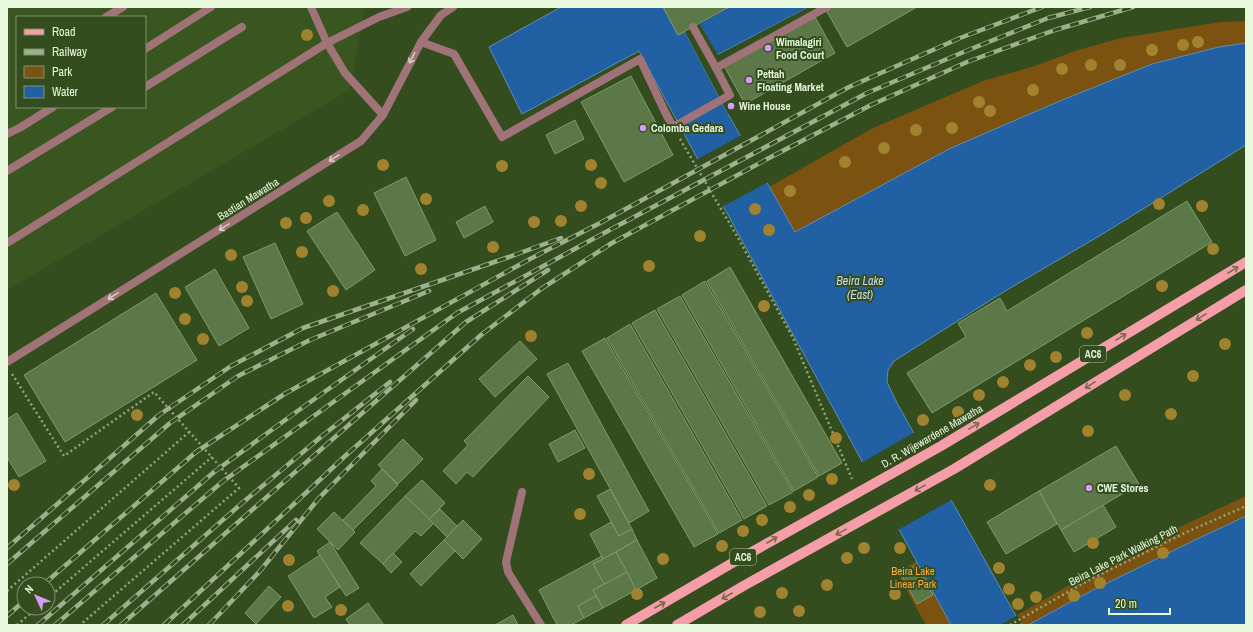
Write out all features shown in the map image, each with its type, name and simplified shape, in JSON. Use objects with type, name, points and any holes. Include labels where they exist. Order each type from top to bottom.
[{"type":"main road","name":"D. R. Wijewardene Mawatha","points":[[626,625],[941,446],[1246,262]]},
{"type":"main road","name":"AC6","points":[[677,625],[745,585],[954,469],[1246,290]]},
{"type":"street","points":[[108,16],[123,7]]},
{"type":"street","points":[[146,48],[211,7]]},
{"type":"street","points":[[311,7],[327,43],[345,74],[383,115]]},
{"type":"street","points":[[7,243],[327,43],[379,16],[407,7]]},
{"type":"street","points":[[441,15],[446,7]]},
{"type":"street","name":"Bastian Mawatha","points":[[7,362],[361,141],[383,115],[421,42],[441,15],[454,7]]},
{"type":"street","points":[[716,68],[827,7]]},
{"type":"street","points":[[421,42],[454,54],[502,137],[640,59],[673,127],[730,95],[693,27]]},
{"type":"street","points":[[146,85],[242,28]]},
{"type":"street","points":[[7,134],[51,108]]},
{"type":"street","points":[[7,171],[110,108]]},
{"type":"street","points":[[522,492],[506,562],[508,572],[542,625]]},
{"type":"path","points":[[673,127],[737,236],[793,338],[860,491]]},
{"type":"path","points":[[11,372],[64,456],[154,392],[239,488],[80,625]]},
{"type":"path","points":[[7,590],[189,432]]},
{"type":"path","points":[[56,591],[212,457]]},
{"type":"path","name":"Beira Lake Park Walking Path","points":[[1010,625],[1089,580],[1189,531],[1246,506]]},
{"type":"path","points":[[17,625],[28,616]]},
{"type":"shaded area","points":[[7,7],[365,7],[350,90],[7,290]]},
{"type":"green space","points":[[1246,21],[1246,43],[1219,47],[1152,64],[1060,101],[951,148],[795,232],[769,187],[873,128],[983,81],[1035,66],[1075,51],[1121,38],[1220,22]]},
{"type":"green space","points":[[1246,496],[1246,516],[1093,590],[1030,625],[1000,625],[1087,575],[1184,525]]},
{"type":"green space","name":"Beira Lake Linear Park","points":[[917,561],[951,625],[926,625],[897,573]]},
{"type":"water","name":"Beira Lake (East)","points":[[561,7],[663,7],[678,35],[685,32],[728,114],[795,232],[951,148],[1060,101],[1152,64],[1219,47],[1246,43],[1246,145],[1101,235],[1005,291],[894,361],[888,370],[887,382],[897,403],[1016,616],[1023,625],[951,625],[639,51],[522,114],[489,47]]},
{"type":"water","points":[[729,7],[809,7],[717,55],[699,23]]},
{"type":"water","points":[[1246,516],[1246,625],[1028,625],[1093,590]]},
{"type":"pier","points":[[663,7],[665,7],[686,31],[730,113],[728,114],[685,32],[678,35]]},
{"type":"pier","points":[[725,7],[729,7],[700,24],[718,55],[811,7],[810,9],[717,57],[697,24]]},
{"type":"pier","points":[[742,135],[768,182],[722,207],[696,160]]},
{"type":"pier","points":[[915,432],[953,499],[898,530],[861,463]]},
{"type":"pier","points":[[1018,615],[1022,622],[1017,625],[1000,625]]},
{"type":"building","points":[[663,7],[729,7],[678,35]]},
{"type":"building","points":[[832,7],[917,7],[847,47],[826,10]]},
{"type":"building","points":[[815,17],[835,53],[745,104],[724,66]]},
{"type":"building","points":[[631,76],[673,155],[624,182],[581,102]]},
{"type":"building","points":[[575,120],[584,139],[555,154],[546,135]]},
{"type":"building","points":[[406,177],[436,240],[405,256],[374,193]]},
{"type":"building","points":[[1187,201],[1212,242],[932,413],[907,373],[966,337],[958,323],[1000,298],[1007,311]]},
{"type":"building","points":[[485,206],[493,222],[464,238],[456,222]]},
{"type":"building","points":[[337,212],[375,270],[346,290],[307,231]]},
{"type":"building","points":[[275,243],[303,304],[271,319],[243,257]]},
{"type":"building","points":[[730,267],[842,463],[819,476],[707,281]]},
{"type":"building","points":[[215,269],[249,328],[219,346],[185,287]]},
{"type":"building","points":[[705,281],[818,477],[794,491],[682,295]]},
{"type":"building","points":[[156,293],[197,360],[65,442],[24,375]]},
{"type":"building","points":[[680,296],[793,492],[769,505],[657,309]]},
{"type":"building","points":[[655,310],[767,506],[744,519],[632,323]]},
{"type":"building","points":[[630,324],[742,520],[719,533],[607,338]]},
{"type":"building","points":[[605,338],[718,534],[694,547],[582,351]]},
{"type":"building","points":[[520,341],[537,359],[495,397],[479,379]]},
{"type":"building","points":[[568,363],[649,511],[629,523],[547,374]]},
{"type":"building","points":[[528,376],[549,397],[473,477],[467,472],[456,484],[443,471],[468,445],[464,441]]},
{"type":"building","points":[[17,413],[46,461],[19,477],[7,457],[7,419]]},
{"type":"building","points":[[575,430],[585,448],[558,462],[549,444]]},
{"type":"building","points":[[403,439],[423,459],[398,484],[378,465]]},
{"type":"building","name":"CWE Stores","points":[[1116,446],[1139,484],[1061,530],[1039,491]]},
{"type":"building","points":[[382,469],[398,485],[353,530],[343,520],[376,486],[371,481]]},
{"type":"building","points":[[422,480],[445,503],[429,519],[405,496]]},
{"type":"building","points":[[610,489],[632,529],[619,536],[597,496]]},
{"type":"building","points":[[1039,491],[1057,524],[1006,554],[987,522]]},
{"type":"building","points":[[405,496],[434,523],[421,536],[415,531],[383,564],[360,543]]},
{"type":"building","points":[[1103,505],[1116,527],[1074,552],[1061,530]]},
{"type":"building","points":[[440,509],[457,526],[447,537],[429,519]]},
{"type":"building","points":[[334,512],[355,532],[338,550],[317,529]]},
{"type":"building","points":[[463,520],[482,539],[463,559],[444,540]]},
{"type":"building","points":[[611,522],[619,536],[632,529],[637,540],[603,559],[590,534]]},
{"type":"building","points":[[444,540],[455,551],[421,586],[410,574]]},
{"type":"building","points":[[637,540],[657,578],[636,590],[616,552]]},
{"type":"building","points":[[330,542],[359,588],[346,596],[317,551]]},
{"type":"building","points":[[616,552],[627,572],[604,584],[593,564]]},
{"type":"building","points":[[393,553],[402,562],[391,573],[383,564]]},
{"type":"building","points":[[320,555],[340,587],[325,597],[332,607],[314,618],[288,576]]},
{"type":"building","points":[[602,556],[603,559],[593,564],[604,584],[593,590],[596,596],[578,606],[584,618],[571,625],[557,625],[539,590]]},
{"type":"building","points":[[916,565],[933,595],[917,604],[901,574]]},
{"type":"building","points":[[627,572],[636,590],[603,608],[593,590]]},
{"type":"building","points":[[269,586],[281,597],[256,624],[245,613]]},
{"type":"building","points":[[596,596],[603,608],[584,618],[578,606]]},
{"type":"building","points":[[368,603],[384,625],[350,625],[346,619]]},
{"type":"building","points":[[513,615],[518,625],[495,625]]},
{"type":"railway","points":[[53,576],[196,452],[286,393],[530,259],[600,223],[849,87],[960,38],[1042,7]]},
{"type":"railway","points":[[55,625],[222,482],[457,313],[867,93],[1048,18],[1090,7]]},
{"type":"railway","points":[[164,625],[344,457],[481,335],[541,289],[612,243],[871,105],[967,62],[1055,30],[1133,7]]},
{"type":"railway","points":[[7,548],[159,415],[231,366],[303,328],[561,238]]},
{"type":"railway","points":[[121,625],[466,322],[548,270]]},
{"type":"railway","points":[[7,564],[170,423],[238,376],[310,340],[429,291]]},
{"type":"railway","points":[[38,625],[214,472],[413,329]]},
{"type":"railway","points":[[103,625],[241,504],[322,436],[390,382]]},
{"type":"railway","points":[[209,625],[260,571],[319,498],[416,400]]},
{"type":"railway","points":[[183,625],[296,520]]},
{"type":"railway","points":[[7,616],[16,608]]},
{"type":"place","name":"Wimalagiri Food Court","points":[[768,48]]},
{"type":"place","name":"Pettah Floating Market","points":[[749,80]]},
{"type":"place","name":"Wine House","points":[[731,106]]},
{"type":"place","name":"Colomba Gedara","points":[[643,128]]},
{"type":"place","name":"CWE Stores","points":[[1089,488]]}]
